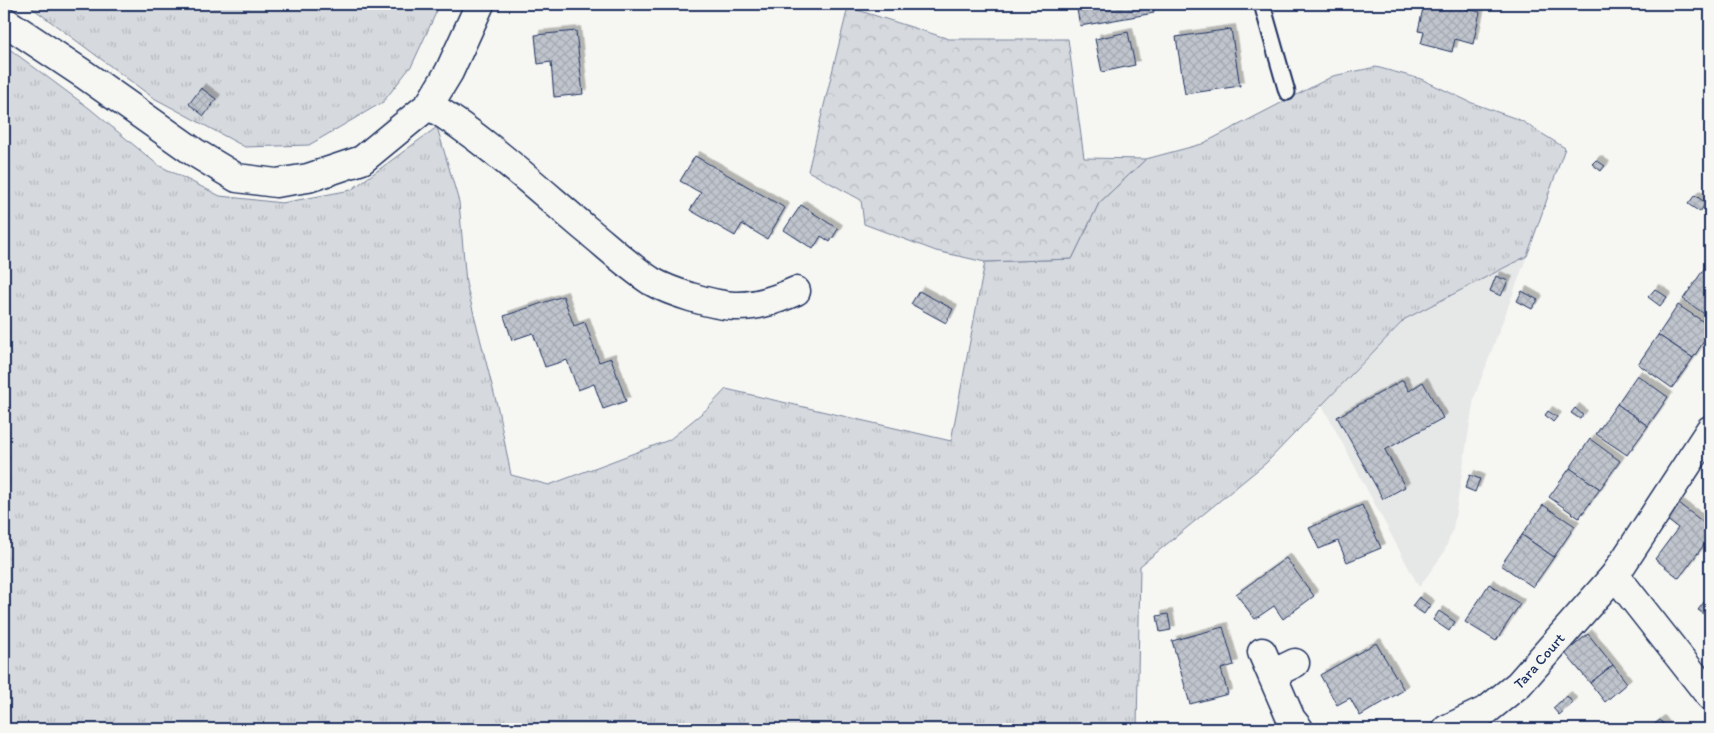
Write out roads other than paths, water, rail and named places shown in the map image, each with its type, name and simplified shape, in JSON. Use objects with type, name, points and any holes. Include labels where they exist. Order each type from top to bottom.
[{"type":"street","points":[[4,21],[85,75],[194,152],[237,178],[276,183],[308,178],[362,160],[429,105],[449,72],[480,4]]},
{"type":"street","points":[[429,105],[453,120],[493,150],[607,247],[652,282],[692,298],[734,306],[769,302],[796,291]]},
{"type":"street","name":"Tara Court","points":[[1448,729],[1487,710],[1519,684],[1615,575],[1710,430]]},
{"type":"street","points":[[1615,575],[1710,696]]},
{"type":"street","points":[[1277,663],[1292,719],[1299,729]]},
{"type":"lane","points":[[1262,4],[1287,92]]}]
